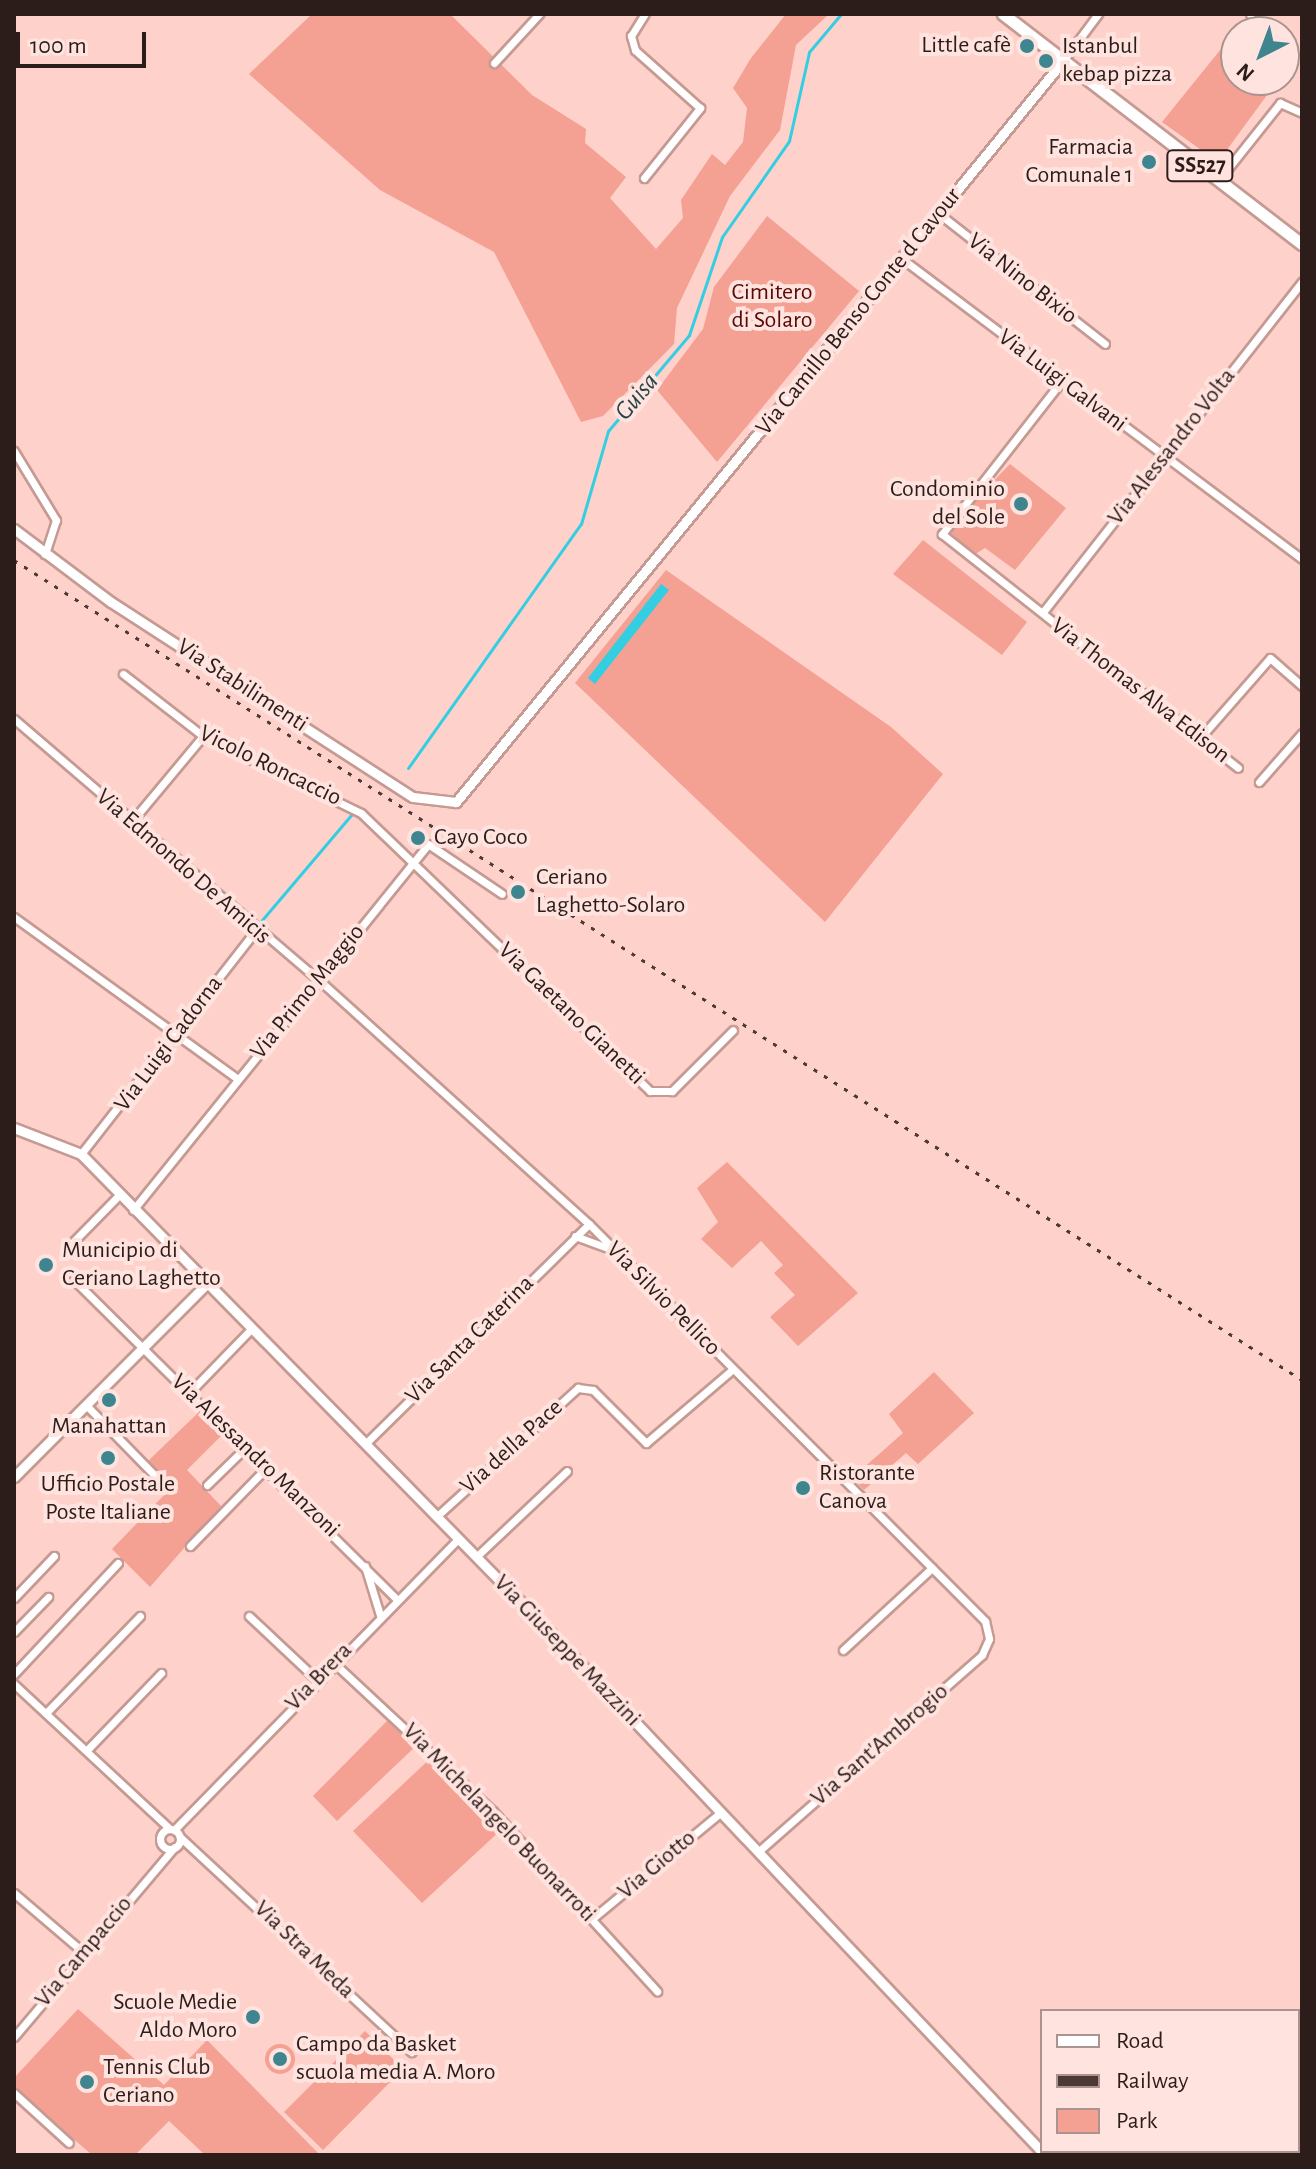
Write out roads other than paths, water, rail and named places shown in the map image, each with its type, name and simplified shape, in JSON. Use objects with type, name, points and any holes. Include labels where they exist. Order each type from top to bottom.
[{"type":"main road","name":"SS527","points":[[1003,14],[1302,244]]},
{"type":"street","points":[[494,63],[539,14]]},
{"type":"street","points":[[644,178],[700,108],[635,50],[631,36],[645,14]]},
{"type":"street","points":[[1063,61],[1098,14]]},
{"type":"street","name":"Via Camillo Benso Conte d Cavour","points":[[477,783],[1063,61]]},
{"type":"street","points":[[1218,181],[1280,103],[1302,113]]},
{"type":"street","name":"Via Nino Bixio","points":[[938,213],[1105,344]]},
{"type":"street","name":"Via Luigi Galvani","points":[[901,258],[1060,383],[1165,456],[1301,558]]},
{"type":"street","name":"Via Alessandro Volta","points":[[1043,612],[1302,282]]},
{"type":"street","name":"Via Thomas Alva Edison","points":[[1060,383],[941,531],[1238,768]]},
{"type":"street","points":[[14,451],[56,520],[45,554]]},
{"type":"street","name":"Via Stabilimenti","points":[[14,529],[45,554],[413,797],[448,804],[477,783]]},
{"type":"street","points":[[1200,738],[1270,658],[1302,686]]},
{"type":"street","name":"Vicolo Roncaccio","points":[[123,674],[203,736],[330,793],[415,861]]},
{"type":"street","name":"Via Edmondo De Amicis","points":[[14,719],[133,820],[255,931],[319,980]]},
{"type":"street","points":[[1259,782],[1302,733]]},
{"type":"street","points":[[133,820],[203,736]]},
{"type":"street","points":[[415,861],[435,843],[502,894]]},
{"type":"street","name":"Via Primo Maggio","points":[[132,1211],[415,861]]},
{"type":"street","name":"Via Gaetano Gianetti","points":[[415,861],[650,1091],[672,1091],[733,1030]]},
{"type":"street","points":[[14,917],[238,1079]]},
{"type":"street","name":"Via Luigi Cadorna","points":[[81,1154],[255,931]]},
{"type":"street","name":"Via Silvio Pellico","points":[[319,980],[589,1224],[932,1568],[990,1633]]},
{"type":"street","points":[[14,1128],[81,1154]]},
{"type":"street","name":"Via Giuseppe Mazzini","points":[[81,1154],[132,1211],[476,1557],[1040,2150]]},
{"type":"street","points":[[73,1242],[118,1196]]},
{"type":"street","name":"Via Santa Caterina","points":[[365,1444],[589,1224]]},
{"type":"street","points":[[575,1236],[613,1250]]},
{"type":"street","name":"Via Alessandro Manzoni","points":[[74,1280],[397,1600]]},
{"type":"street","points":[[14,1477],[146,1348],[206,1284]]},
{"type":"street","points":[[189,1393],[251,1329]]},
{"type":"street","name":"Via della Pace","points":[[436,1517],[583,1385],[652,1441],[733,1369]]},
{"type":"street","points":[[86,1405],[167,1488]]},
{"type":"street","points":[[207,1485],[245,1448]]},
{"type":"street","points":[[190,1546],[266,1468]]},
{"type":"street","points":[[476,1557],[567,1471]]},
{"type":"street","name":"Via Brera","points":[[176,1837],[185,1819],[316,1679],[458,1539]]},
{"type":"street","points":[[14,1598],[54,1556]]},
{"type":"street","points":[[14,1674],[118,1563]]},
{"type":"street","name":"Via Alessandro Manzoni","points":[[364,1564],[380,1615]]},
{"type":"street","points":[[843,1650],[932,1568]]},
{"type":"street","points":[[14,1632],[48,1597]]},
{"type":"street","points":[[46,1713],[140,1616]]},
{"type":"street","points":[[249,1616],[316,1679]]},
{"type":"street","name":"Via Sant'Ambrogio","points":[[759,1851],[976,1661],[990,1633]]},
{"type":"street","name":"Via Michelangelo Buonarroti","points":[[333,1662],[435,1753],[593,1918],[657,1991]]},
{"type":"street","points":[[87,1750],[161,1673]]},
{"type":"street","name":"Via Stra Meda","points":[[14,1684],[157,1815],[176,1837],[196,1847],[411,2052]]},
{"type":"street","name":"Via Giotto","points":[[593,1918],[721,1812]]},
{"type":"street","points":[[157,1815],[161,1838]]},
{"type":"street","points":[[161,1838],[176,1837]]},
{"type":"street","points":[[161,1838],[176,1837]]},
{"type":"street","name":"Via Campaccio","points":[[14,2037],[155,1867],[176,1837]]},
{"type":"street","name":"Via Campaccio","points":[[155,1867],[161,1838]]},
{"type":"street","points":[[14,1893],[83,1952]]},
{"type":"street","points":[[14,2093],[69,2143]]},
{"type":"water","points":[[661,584],[669,590],[595,684],[588,678]]},
{"type":"waterway","name":"Guisa","points":[[408,768],[581,524],[608,431],[689,335],[722,237],[789,141],[809,52],[841,14]]},
{"type":"waterway","name":"Guisa","points":[[262,920],[352,814]]},
{"type":"railway","points":[[14,560],[1302,1380]]},
{"type":"place","name":"Little cafè","points":[[1027,46]]},
{"type":"place","name":"Istanbul kebap pizza","points":[[1046,61]]},
{"type":"place","name":"Farmacia Comunale 1","points":[[1149,162]]},
{"type":"place","name":"Condominio del Sole","points":[[1021,504]]},
{"type":"place","name":"Cayo Coco","points":[[418,838]]},
{"type":"place","name":"Ceriano Laghetto-Solaro","points":[[518,892]]},
{"type":"place","name":"Municipio di Ceriano Laghetto","points":[[46,1265]]},
{"type":"place","name":"Manahattan","points":[[109,1400]]},
{"type":"place","name":"Ufficio Postale Poste Italiane","points":[[108,1458]]},
{"type":"place","name":"Ristorante Canova","points":[[803,1488]]},
{"type":"place","name":"Scuole Medie Aldo Moro","points":[[253,2017]]},
{"type":"place","name":"Campo da Basket scuola media A. Moro","points":[[280,2059]]},
{"type":"place","name":"Tennis Club Ceriano","points":[[87,2082]]},
{"type":"park label","name":"Cimitero di Solaro","points":[[772,307]]}]
